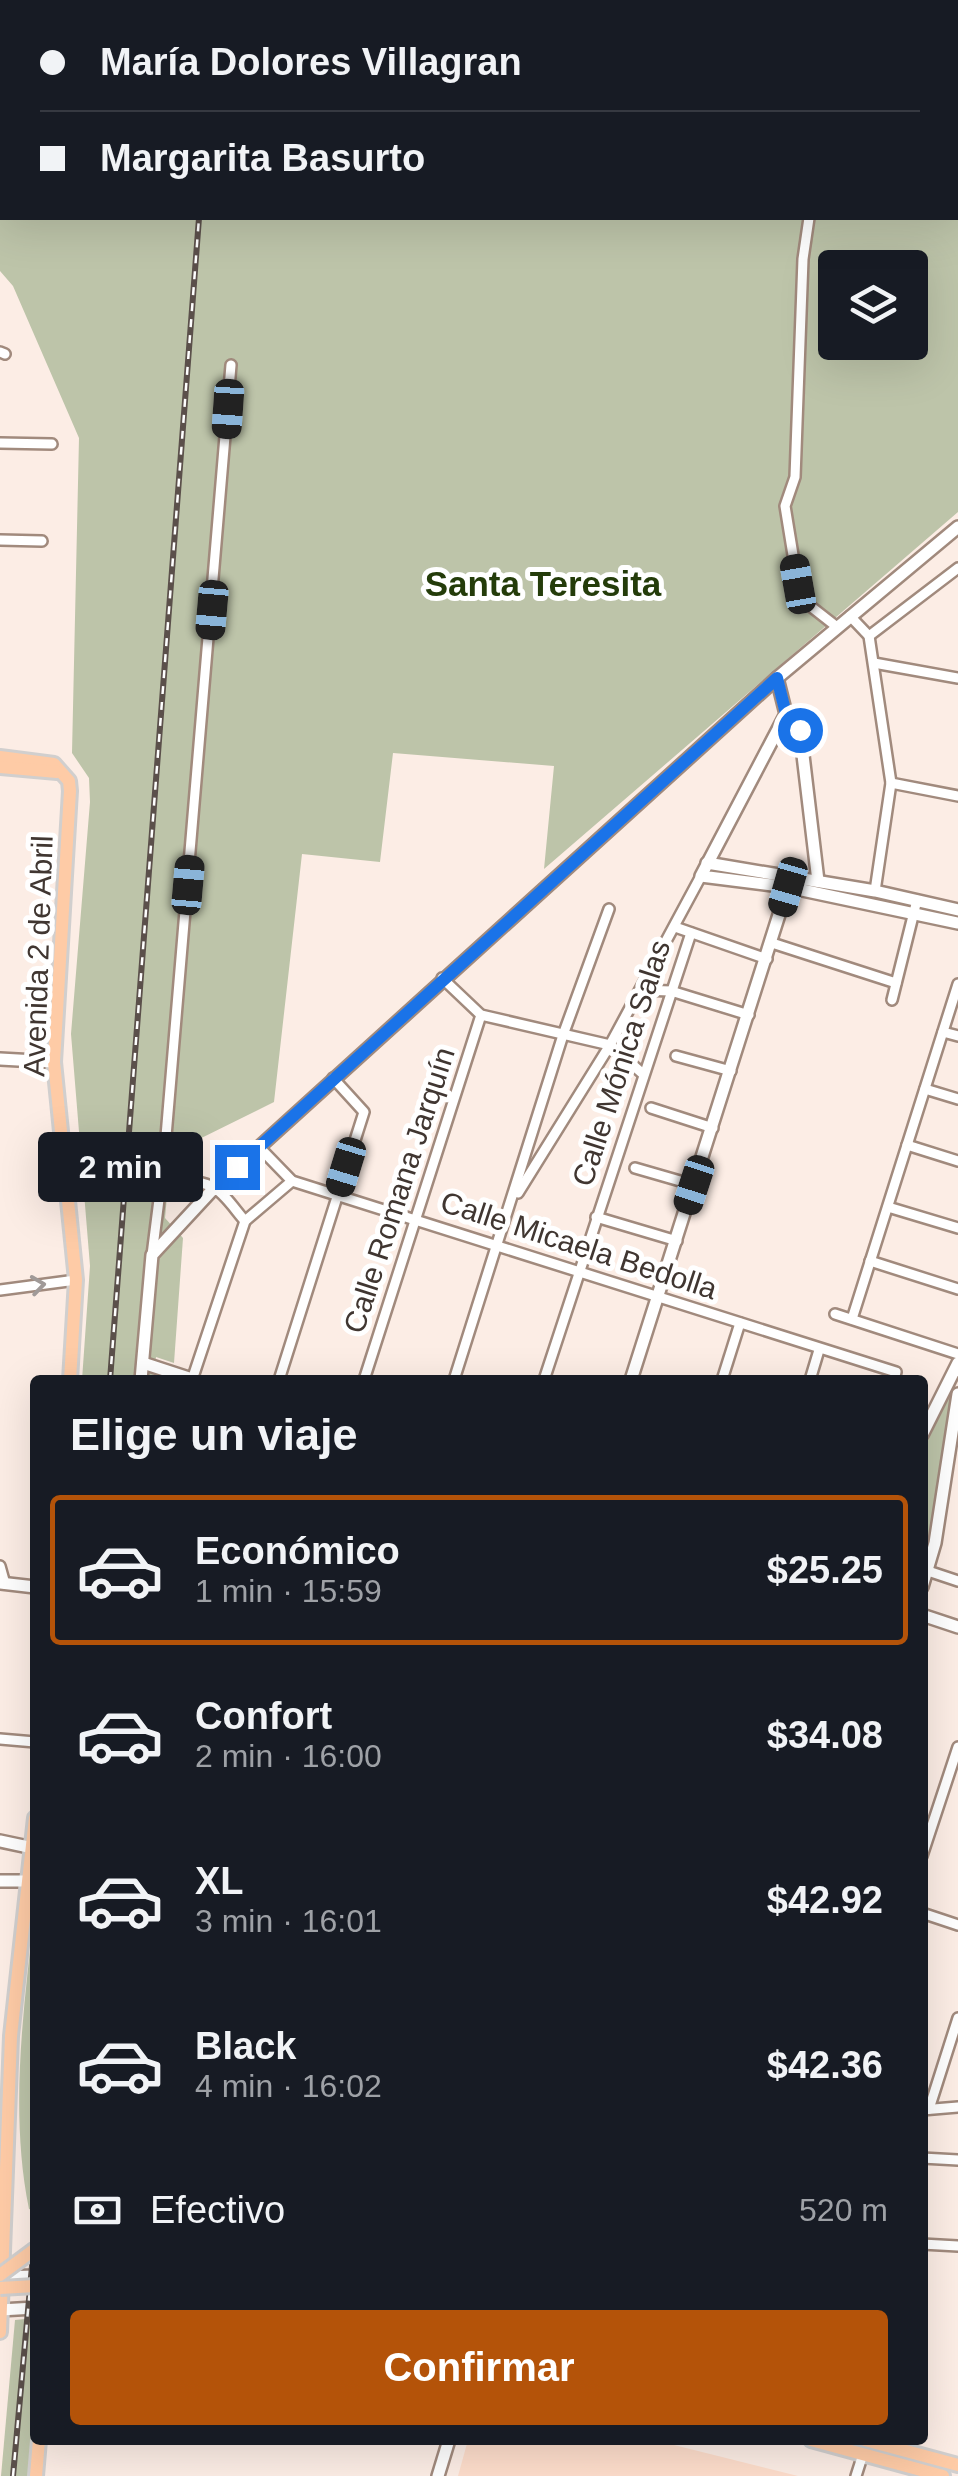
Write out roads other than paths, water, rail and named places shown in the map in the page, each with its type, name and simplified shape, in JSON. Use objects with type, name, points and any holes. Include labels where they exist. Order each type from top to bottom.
[{"type":"main road","points":[[0,757],[54,764],[65,775]]},
{"type":"main road","points":[[0,766],[65,775]]},
{"type":"main road","name":"Avenida 2 de Abril","points":[[65,775],[70,791],[69,826],[54,1062],[76,1280],[70,1375]]},
{"type":"main road","points":[[0,2332],[10,2036],[30,1864]]},
{"type":"main road","points":[[1,2279],[30,2253]]},
{"type":"main road","points":[[1,2279],[30,2285]]},
{"type":"main road","points":[[36,2476],[39,2445]]},
{"type":"main road","points":[[864,2447],[958,2466]]},
{"type":"main road","points":[[864,2447],[943,2476]]},
{"type":"street","points":[[809,220],[803,259],[795,477],[784,506],[800,598],[838,626]]},
{"type":"street","points":[[142,1375],[164,1160],[231,365]]},
{"type":"street","points":[[0,443],[52,444]]},
{"type":"street","points":[[152,1255],[215,1187],[442,978],[777,678],[958,527]]},
{"type":"street","points":[[0,540],[42,541]]},
{"type":"street","points":[[869,636],[958,568]]},
{"type":"street","points":[[850,616],[869,636],[891,783],[875,891]]},
{"type":"street","points":[[874,663],[958,678]]},
{"type":"street","points":[[777,678],[786,714],[800,730],[818,881]]},
{"type":"street","points":[[509,1207],[610,1044],[786,714]]},
{"type":"street","points":[[891,783],[958,796]]},
{"type":"street","points":[[704,869],[958,910]]},
{"type":"street","points":[[789,882],[818,881],[875,891],[958,923]]},
{"type":"street","points":[[634,1375],[789,882]]},
{"type":"street","points":[[892,1000],[916,906]]},
{"type":"street","points":[[456,1375],[563,1035],[608,910]]},
{"type":"street","points":[[675,926],[767,959]]},
{"type":"street","name":"Calle Mónica Salas","points":[[546,1375],[691,933]]},
{"type":"street","points":[[772,943],[896,983]]},
{"type":"street","points":[[442,978],[481,1015],[610,1044],[644,1074]]},
{"type":"street","points":[[852,1319],[958,984]]},
{"type":"street","points":[[640,990],[671,991],[749,1015]]},
{"type":"street","name":"Calle Romana Jarquín","points":[[366,1375],[481,1015]]},
{"type":"street","points":[[944,1032],[958,1036]]},
{"type":"street","points":[[676,1056],[731,1070]]},
{"type":"street","points":[[0,1059],[54,1062]]},
{"type":"street","points":[[281,1375],[364,1112],[333,1078]]},
{"type":"street","points":[[925,1089],[958,1099]]},
{"type":"street","points":[[651,1108],[713,1128]]},
{"type":"street","points":[[907,1145],[958,1161]]},
{"type":"street","points":[[195,1375],[245,1221],[292,1181],[259,1147]]},
{"type":"street","points":[[164,1160],[173,1174],[186,1183],[215,1187],[245,1221]]},
{"type":"street","points":[[635,1168],[694,1185]]},
{"type":"street","name":"Calle Micaela Bedolla","points":[[292,1181],[579,1270],[892,1375]]},
{"type":"street","points":[[888,1207],[958,1228]]},
{"type":"street","points":[[596,1217],[676,1241]]},
{"type":"street","points":[[870,1262],[958,1289]]},
{"type":"street","points":[[0,1290],[76,1280]]},
{"type":"street","points":[[835,1314],[958,1354]]},
{"type":"street","points":[[724,1375],[740,1323]]},
{"type":"street","points":[[812,1375],[819,1350]]},
{"type":"street","points":[[928,1420],[958,1363]]},
{"type":"street","points":[[143,1364],[177,1375]]},
{"type":"street","points":[[928,1563],[936,1544],[958,1394]]},
{"type":"street","points":[[930,1415],[956,1422]]},
{"type":"street","points":[[0,1566],[3,1583],[30,1586]]},
{"type":"street","points":[[928,1571],[958,1581]]},
{"type":"street","points":[[928,1617],[958,1627]]},
{"type":"street","points":[[0,1739],[30,1742]]},
{"type":"street","points":[[928,1838],[958,1748]]},
{"type":"street","points":[[0,1841],[30,1848]]},
{"type":"street","points":[[0,1882],[28,1881]]},
{"type":"street","points":[[928,1915],[958,1925]]},
{"type":"street","points":[[928,2104],[958,2018]]},
{"type":"street","points":[[928,2110],[958,2108]]},
{"type":"street","points":[[928,2158],[958,2160]]},
{"type":"street","points":[[928,2244],[958,2246]]},
{"type":"street","points":[[1,2279],[30,2276]]},
{"type":"street","points":[[1,2310],[30,2308]]},
{"type":"street","points":[[438,2476],[447,2445]]},
{"type":"street","points":[[856,2476],[864,2447]]},
{"type":"railway","points":[[110,1375],[199,220]]},
{"type":"railway","points":[[13,2476],[30,2288]]},
{"type":"district","name":"Santa Teresita","points":[[543,583]]}]
